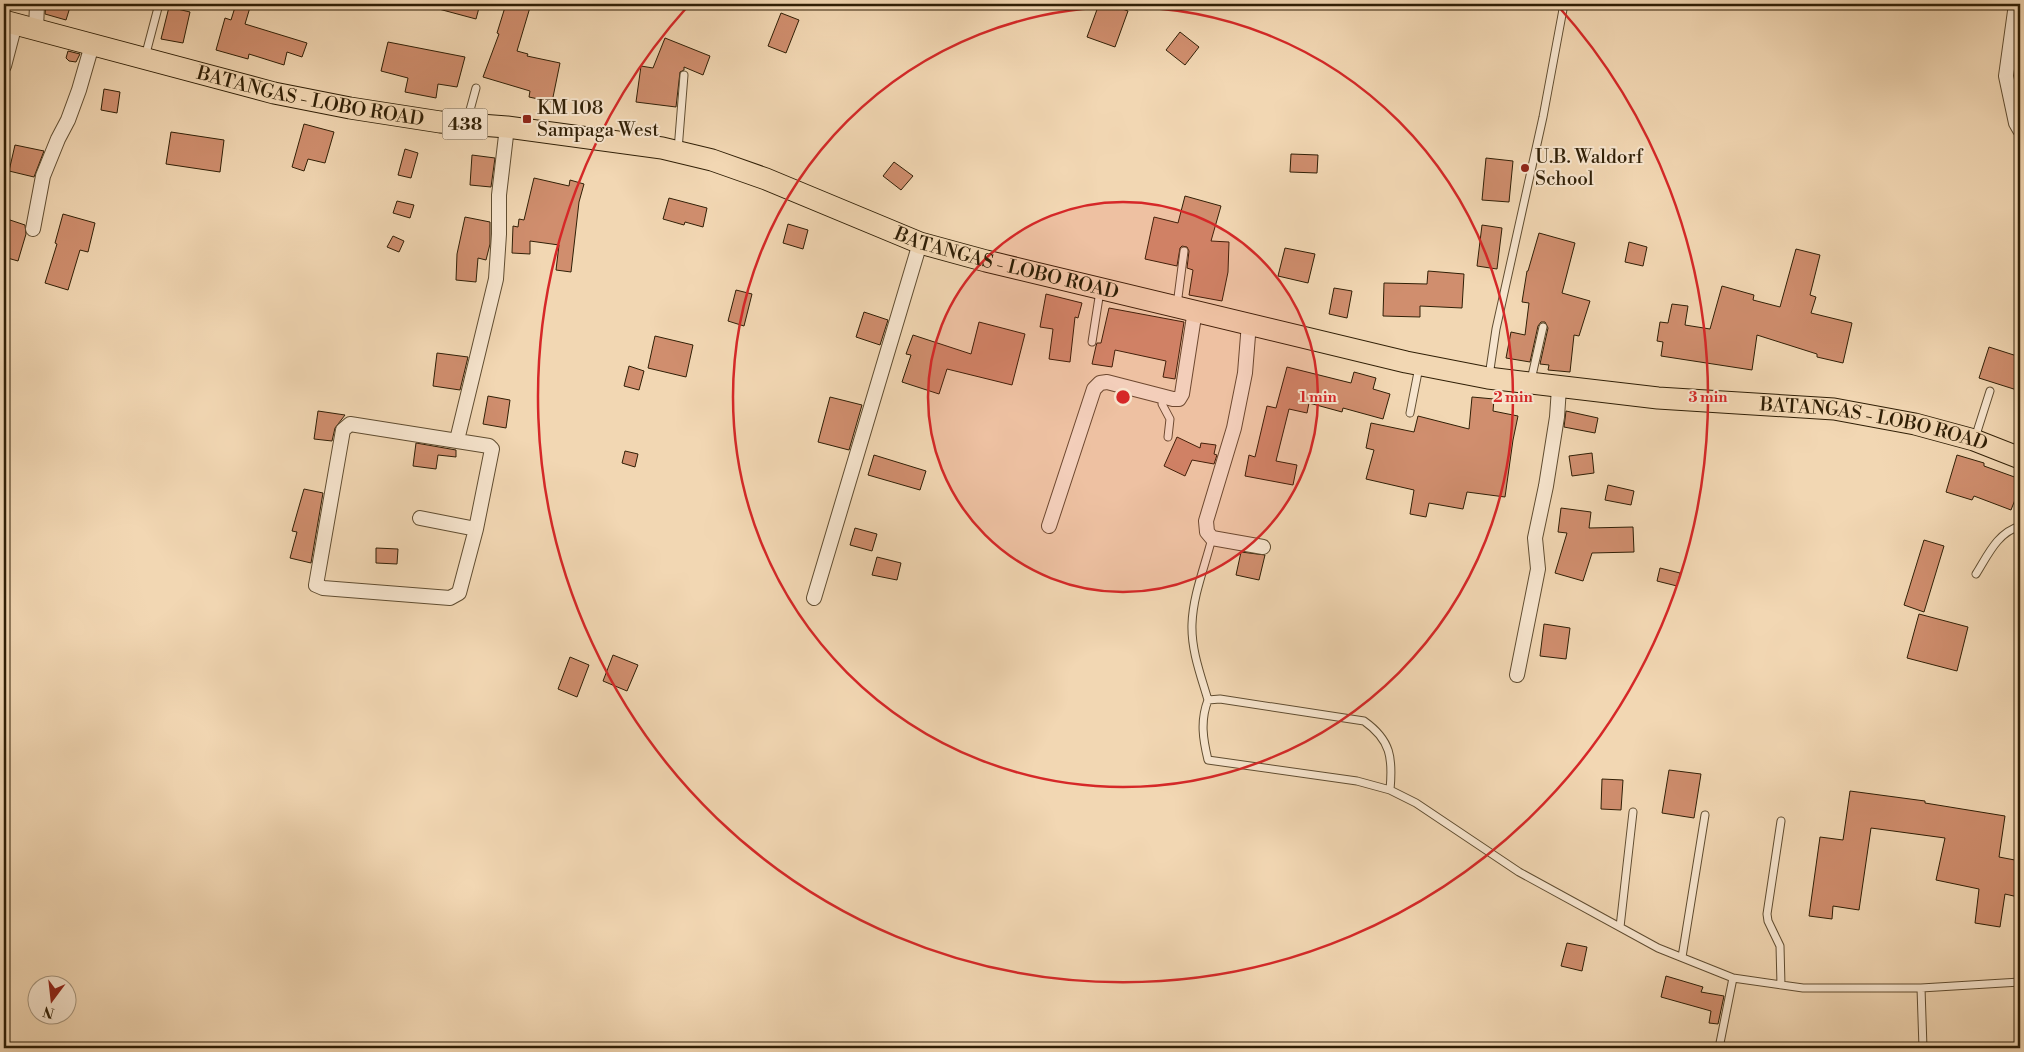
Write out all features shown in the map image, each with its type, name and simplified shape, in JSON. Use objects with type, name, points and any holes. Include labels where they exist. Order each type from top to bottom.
[{"type":"main road","name":"BATANGAS - LOBO ROAD","points":[[9,23],[274,93],[359,109],[466,124],[653,146],[712,160],[766,179],[920,243],[1420,365],[1488,378],[1559,388],[1658,398],[1834,409],[1916,424],[1974,440],[2020,458]]},
{"type":"street","points":[[36,30],[37,4]]},
{"type":"street","points":[[2016,4],[2006,76],[2016,123],[2020,130]]},
{"type":"street","points":[[4,66],[9,23]]},
{"type":"street","points":[[33,229],[43,176],[68,120],[92,45]]},
{"type":"street","points":[[457,440],[496,279],[499,195],[507,128]]},
{"type":"street","points":[[814,598],[920,243]]},
{"type":"street","points":[[1048,526],[1094,389],[1100,383],[1107,382],[1173,400],[1180,398],[1182,394],[1186,308]]},
{"type":"street","points":[[1249,323],[1245,373],[1234,428],[1206,521],[1207,532],[1212,538],[1263,547]]},
{"type":"street","points":[[1517,675],[1538,568],[1535,538],[1555,434],[1559,388]]},
{"type":"street","points":[[350,424],[457,440],[489,446],[492,449],[476,528],[459,594],[450,598],[323,588],[316,585],[344,430],[350,424]]},
{"type":"street","points":[[420,518],[476,528]]},
{"type":"lane","points":[[145,60],[159,4]]},
{"type":"lane","points":[[1488,378],[1495,333],[1543,116],[1564,4]]},
{"type":"lane","points":[[678,152],[684,76]]},
{"type":"lane","points":[[466,124],[476,88]]},
{"type":"lane","points":[[1184,251],[1186,308]]},
{"type":"lane","points":[[1092,342],[1100,288]]},
{"type":"lane","points":[[1530,384],[1543,327]]},
{"type":"lane","points":[[1410,413],[1420,365]]},
{"type":"lane","points":[[1974,440],[1990,391]]},
{"type":"lane","points":[[1163,397],[1162,404],[1170,419],[1168,437]]},
{"type":"lane","points":[[1976,574],[1997,540],[2020,526]]},
{"type":"lane","points":[[1212,538],[1196,598],[1192,625],[1194,649],[1208,700],[1204,710],[1202,734],[1208,760],[1357,781],[1390,790],[1416,803],[1519,872],[1658,948],[1733,978],[1803,988],[1922,988],[2020,982]]},
{"type":"lane","points":[[1208,700],[1220,699],[1364,720],[1376,730],[1389,748],[1392,768],[1390,790]]},
{"type":"lane","points":[[1620,927],[1633,812]]},
{"type":"lane","points":[[1682,957],[1705,815]]},
{"type":"lane","points":[[1780,985],[1780,946],[1768,921],[1767,914],[1781,822]]},
{"type":"lane","points":[[1719,1048],[1733,978]]},
{"type":"lane","points":[[1922,988],[1923,1048]]},
{"type":"building","points":[[46,4],[71,4],[66,20],[45,14]]},
{"type":"building","points":[[236,4],[251,4],[245,24],[307,43],[302,57],[287,52],[284,65],[249,54],[248,59],[216,50],[225,18],[231,20]]},
{"type":"building","points":[[436,4],[480,4],[476,19],[435,8]]},
{"type":"building","points":[[506,4],[531,4],[517,51],[528,54],[527,56],[560,63],[552,102],[529,97],[530,91],[483,77],[499,34],[497,33]]},
{"type":"building","points":[[1099,4],[1109,4],[1128,11],[1115,47],[1087,37]]},
{"type":"building","points":[[169,7],[190,12],[183,43],[161,39]]},
{"type":"building","points":[[781,13],[799,20],[786,53],[768,46]]},
{"type":"building","points":[[1180,32],[1199,47],[1185,65],[1166,50]]},
{"type":"building","points":[[665,38],[710,56],[703,75],[684,67],[684,70],[680,72],[676,107],[636,102],[641,66],[653,68]]},
{"type":"building","points":[[388,42],[465,57],[457,87],[438,84],[436,98],[405,92],[408,78],[381,71]]},
{"type":"building","points":[[68,51],[80,54],[76,62],[69,61],[66,58]]},
{"type":"building","points":[[104,89],[120,92],[117,113],[101,110]]},
{"type":"building","points":[[304,124],[334,132],[325,163],[308,159],[304,171],[292,167]]},
{"type":"building","points":[[171,132],[224,140],[220,172],[166,164]]},
{"type":"building","points":[[15,145],[44,151],[34,177],[9,171]]},
{"type":"building","points":[[405,149],[418,153],[411,178],[398,175]]},
{"type":"building","points":[[1291,154],[1318,155],[1317,173],[1290,172]]},
{"type":"building","points":[[472,155],[495,158],[491,187],[470,185]]},
{"type":"building","points":[[1486,158],[1513,161],[1509,202],[1482,200]]},
{"type":"building","points":[[894,162],[913,176],[901,190],[883,176]]},
{"type":"building","points":[[534,178],[569,186],[570,180],[584,184],[579,202],[571,272],[556,270],[559,245],[530,241],[530,254],[512,253],[513,226],[518,227],[519,219],[524,220]]},
{"type":"building","points":[[1185,196],[1221,206],[1211,241],[1229,242],[1228,272],[1222,301],[1189,295],[1193,270],[1187,268],[1189,251],[1187,247],[1182,246],[1180,248],[1177,266],[1145,259],[1154,217],[1178,223]]},
{"type":"building","points":[[669,198],[707,208],[703,227],[685,222],[684,225],[663,219]]},
{"type":"building","points":[[397,201],[414,205],[410,218],[393,213]]},
{"type":"building","points":[[63,214],[95,223],[88,252],[80,250],[68,290],[45,283],[57,244],[55,243]]},
{"type":"building","points":[[465,217],[490,222],[490,244],[486,260],[478,258],[476,282],[456,280],[457,254]]},
{"type":"building","points":[[4,218],[25,225],[26,234],[18,261],[4,257]]},
{"type":"building","points":[[788,224],[808,230],[803,249],[783,243]]},
{"type":"building","points":[[1482,225],[1502,228],[1497,269],[1477,266]]},
{"type":"building","points":[[1539,233],[1575,243],[1562,293],[1590,301],[1579,336],[1574,335],[1570,372],[1548,370],[1549,365],[1540,364],[1548,328],[1545,322],[1541,322],[1538,326],[1530,362],[1506,358],[1511,332],[1525,335],[1529,303],[1522,302],[1527,271]]},
{"type":"building","points":[[393,236],[404,241],[399,252],[387,247]]},
{"type":"building","points":[[1629,242],[1647,247],[1643,266],[1625,262]]},
{"type":"building","points":[[1285,248],[1315,254],[1308,283],[1278,276]]},
{"type":"building","points":[[1796,249],[1820,255],[1810,295],[1816,297],[1811,313],[1852,323],[1843,363],[1817,357],[1817,354],[1757,335],[1752,370],[1661,356],[1663,342],[1657,341],[1660,322],[1668,323],[1672,304],[1688,306],[1685,325],[1710,329],[1722,286],[1754,295],[1753,300],[1780,307]]},
{"type":"building","points":[[1428,271],[1464,274],[1462,308],[1420,306],[1420,317],[1383,316],[1384,283],[1427,284]]},
{"type":"building","points":[[1334,288],[1352,291],[1347,318],[1329,314]]},
{"type":"building","points":[[736,290],[752,294],[744,326],[728,321]]},
{"type":"building","points":[[1046,294],[1082,303],[1078,318],[1075,317],[1070,362],[1049,359],[1053,329],[1040,327]]},
{"type":"building","points":[[1109,308],[1184,322],[1175,379],[1163,377],[1166,361],[1115,350],[1112,367],[1092,364],[1097,343],[1101,343]]},
{"type":"building","points":[[864,312],[888,320],[880,345],[856,337]]},
{"type":"building","points":[[979,322],[1025,334],[1012,385],[947,369],[939,394],[902,382],[911,355],[906,354],[913,335],[971,354]]},
{"type":"building","points":[[655,336],[693,345],[686,377],[648,368]]},
{"type":"building","points":[[1989,347],[2020,357],[2020,391],[1979,378]]},
{"type":"building","points":[[437,353],[468,357],[460,390],[433,386]]},
{"type":"building","points":[[629,366],[644,371],[639,390],[624,386]]},
{"type":"building","points":[[1287,367],[1351,383],[1354,372],[1376,378],[1373,389],[1390,394],[1383,419],[1343,408],[1342,412],[1309,403],[1307,413],[1289,409],[1276,461],[1297,465],[1293,485],[1245,476],[1249,455],[1255,457],[1267,406],[1276,408]]},
{"type":"building","points":[[488,396],[510,400],[506,428],[483,424]]},
{"type":"building","points":[[830,397],[862,405],[849,450],[818,442]]},
{"type":"building","points":[[1472,397],[1494,399],[1493,411],[1518,416],[1505,497],[1467,492],[1463,509],[1429,503],[1426,517],[1410,514],[1414,490],[1366,479],[1374,450],[1366,448],[1371,423],[1414,432],[1418,416],[1469,429]]},
{"type":"building","points":[[318,411],[345,415],[335,428],[332,441],[314,439]]},
{"type":"building","points":[[1566,411],[1598,418],[1595,433],[1564,427]]},
{"type":"building","points":[[1177,437],[1200,448],[1201,443],[1216,445],[1214,454],[1217,455],[1214,464],[1192,460],[1185,476],[1164,466]]},
{"type":"building","points":[[416,443],[456,450],[456,457],[438,455],[436,469],[413,466]]},
{"type":"building","points":[[625,451],[638,454],[635,467],[622,463]]},
{"type":"building","points":[[1592,453],[1594,473],[1572,476],[1569,456]]},
{"type":"building","points":[[874,455],[926,471],[920,490],[868,475]]},
{"type":"building","points":[[1957,455],[1984,463],[1984,466],[2020,479],[2020,487],[2011,510],[1974,496],[1972,500],[1946,492]]},
{"type":"building","points":[[1608,485],[1634,491],[1631,505],[1605,500]]},
{"type":"building","points":[[304,489],[323,493],[311,563],[290,558],[297,532],[292,531]]},
{"type":"building","points":[[1561,508],[1591,512],[1589,528],[1633,527],[1634,552],[1592,553],[1583,581],[1555,573],[1567,533],[1558,532]]},
{"type":"building","points":[[855,528],[877,534],[872,551],[850,545]]},
{"type":"building","points":[[1924,540],[1944,546],[1924,612],[1904,605]]},
{"type":"building","points":[[376,548],[398,549],[397,564],[376,563]]},
{"type":"building","points":[[1241,552],[1265,555],[1259,580],[1236,575]]},
{"type":"building","points":[[877,557],[901,563],[897,580],[872,575]]},
{"type":"building","points":[[1660,568],[1680,573],[1677,586],[1657,581]]},
{"type":"building","points":[[1919,614],[1968,627],[1957,671],[1907,658]]},
{"type":"building","points":[[1544,624],[1570,628],[1566,659],[1540,656]]},
{"type":"building","points":[[613,655],[638,665],[627,691],[603,681]]},
{"type":"building","points":[[570,657],[589,665],[577,697],[558,689]]},
{"type":"building","points":[[1669,770],[1701,774],[1694,818],[1662,813]]},
{"type":"building","points":[[1602,779],[1623,780],[1621,810],[1601,809]]},
{"type":"building","points":[[1850,791],[1925,801],[1925,803],[2005,816],[1999,857],[2020,861],[2020,887],[2018,897],[2005,894],[2000,927],[1975,923],[1979,889],[1936,880],[1945,838],[1871,828],[1859,910],[1833,906],[1832,919],[1809,916],[1820,837],[1843,840]]},
{"type":"building","points":[[1567,943],[1587,947],[1582,971],[1561,966]]},
{"type":"building","points":[[1666,976],[1703,987],[1701,992],[1724,996],[1718,1024],[1709,1023],[1711,1011],[1661,997]]},
{"type":"place","name":"KM 108 Sampaga West","points":[[527,119]]},
{"type":"place","name":"U.B. Waldorf School","points":[[1525,168]]}]
